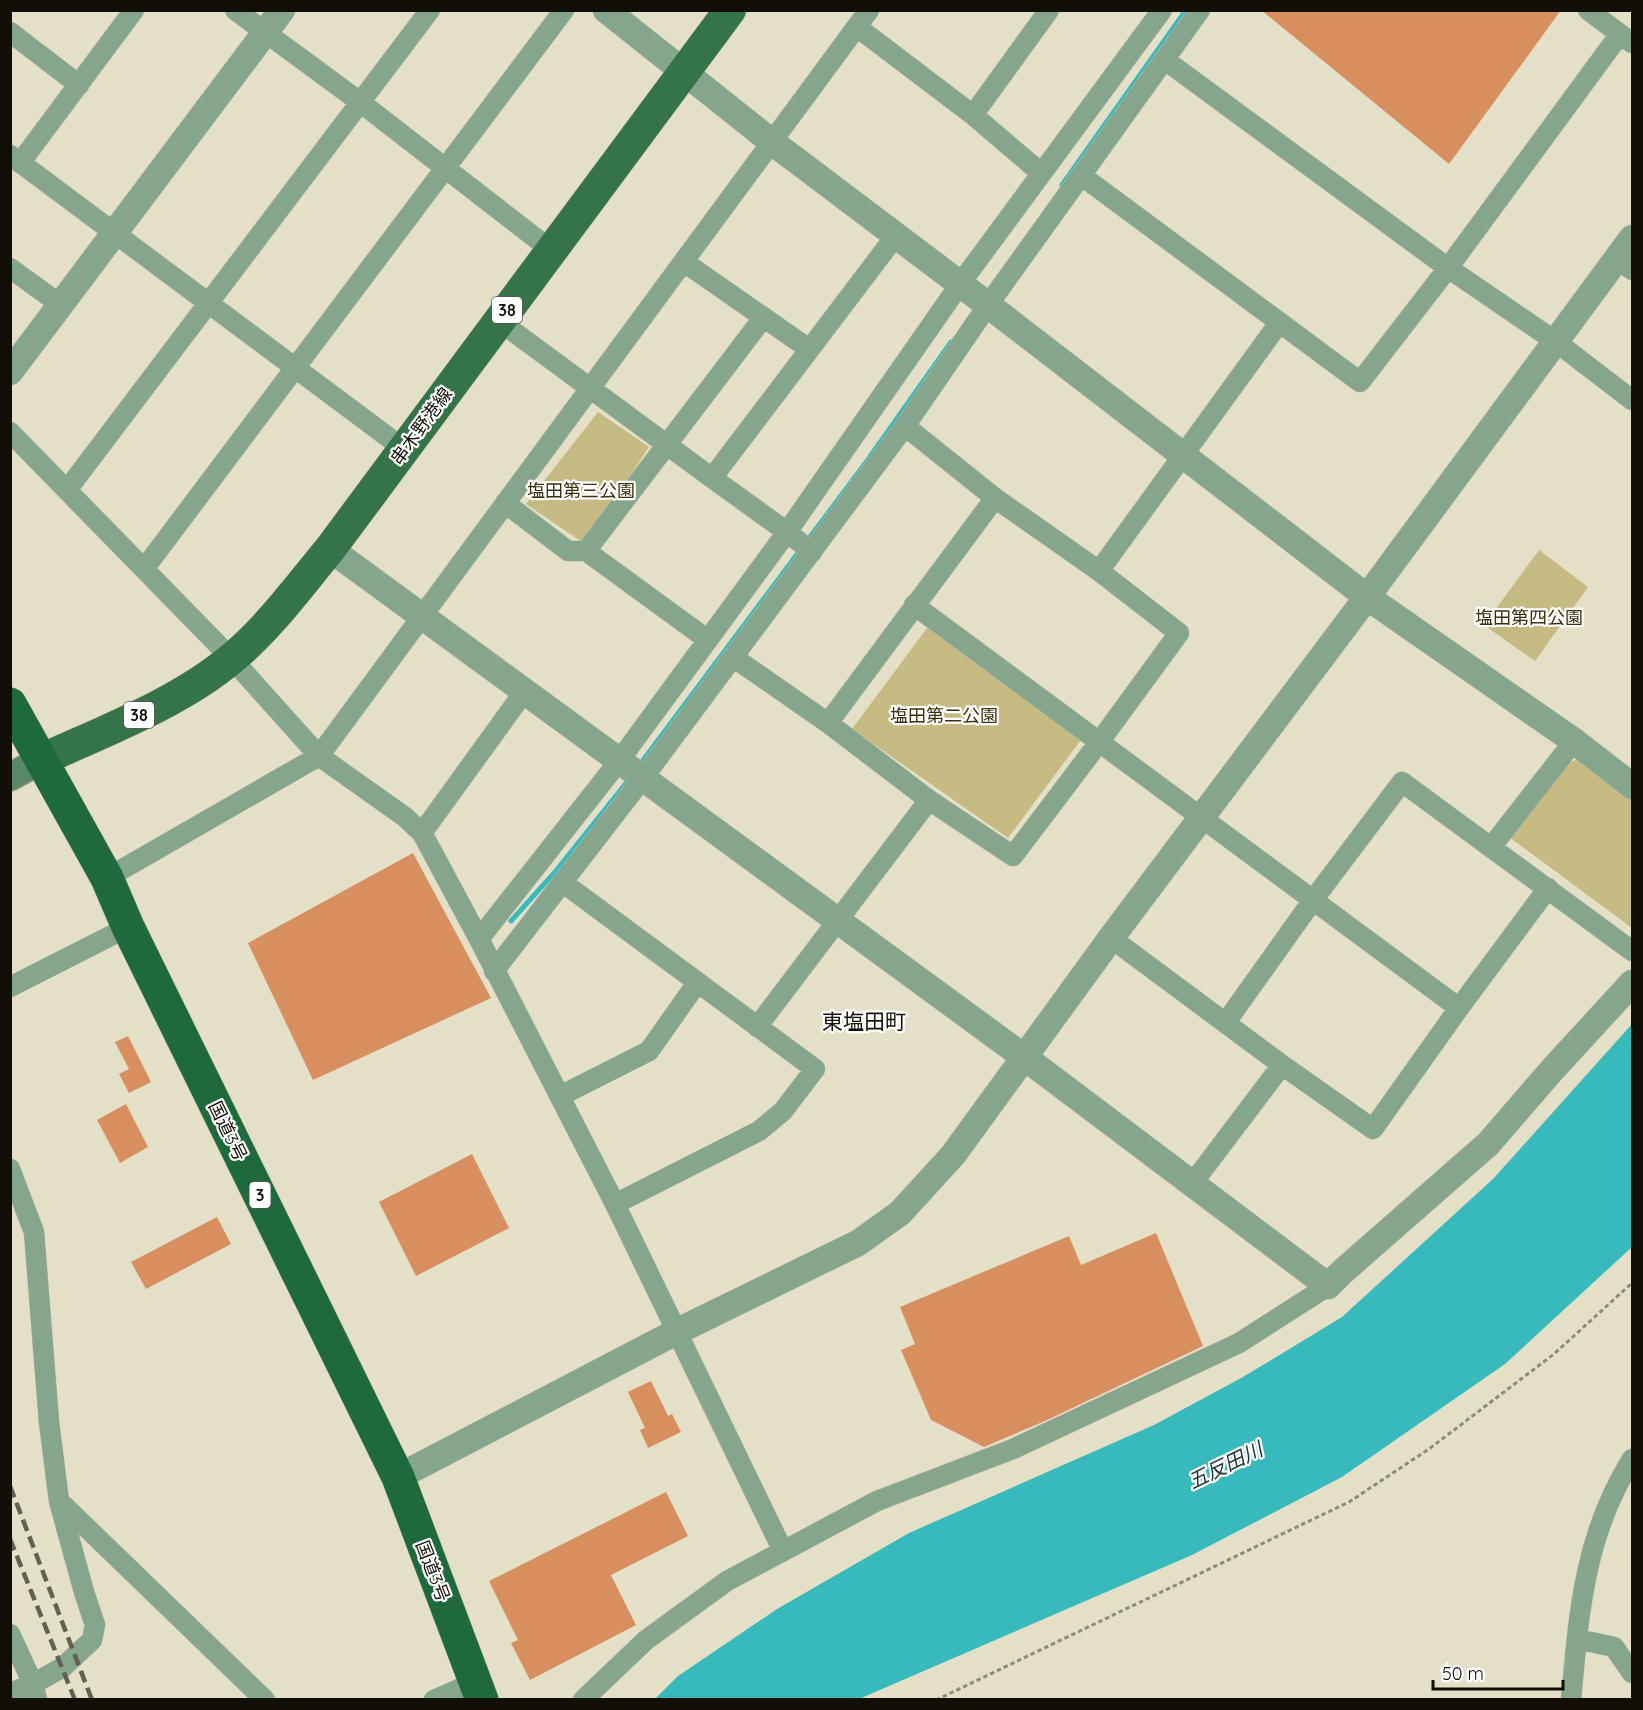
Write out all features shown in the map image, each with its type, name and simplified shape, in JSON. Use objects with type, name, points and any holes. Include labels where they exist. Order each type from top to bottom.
[{"type":"highway","name":"国道3号","points":[[10,704],[106,878],[398,1477],[478,1691]]},
{"type":"main road","name":"串木野港線","points":[[41,760],[144,712],[197,684],[232,659],[273,617],[330,549],[730,10]]},
{"type":"main road","points":[[10,777],[41,760]]},
{"type":"street","points":[[134,10],[79,85],[15,159],[404,449]]},
{"type":"street","points":[[235,10],[360,102],[551,250]]},
{"type":"street","points":[[10,372],[282,10]]},
{"type":"street","points":[[67,490],[430,10]]},
{"type":"street","points":[[144,569],[564,10]]},
{"type":"street","points":[[606,10],[772,142],[897,234],[1367,597],[1574,741],[1632,786]]},
{"type":"street","points":[[106,878],[319,756],[869,10]]},
{"type":"street","points":[[973,115],[1049,10]]},
{"type":"street","points":[[479,939],[619,761],[708,640],[787,532],[960,284],[1162,10]]},
{"type":"street","points":[[494,971],[643,778],[905,426],[988,304],[1200,10]]},
{"type":"street","points":[[1082,176],[1360,382],[1626,39],[1588,10]]},
{"type":"street","points":[[857,27],[973,115],[1041,173]]},
{"type":"street","points":[[10,32],[79,85]]},
{"type":"street","points":[[1165,60],[1448,268],[1555,341],[1632,400]]},
{"type":"street","points":[[711,478],[897,234]]},
{"type":"street","points":[[398,1477],[676,1332],[858,1243],[900,1213],[953,1155],[1201,816],[1367,597],[1555,341],[1625,264],[1632,238]]},
{"type":"street","points":[[684,262],[809,349]]},
{"type":"street","points":[[10,268],[61,304]]},
{"type":"street","points":[[586,551],[764,318]]},
{"type":"street","points":[[499,321],[812,552]]},
{"type":"street","points":[[1099,571],[1279,323]]},
{"type":"street","points":[[733,657],[828,723],[929,800],[1013,856],[1100,741],[1179,633],[1099,571],[994,498],[905,426]]},
{"type":"street","points":[[10,432],[232,659],[319,756],[405,817],[422,833],[615,1204],[783,1551]]},
{"type":"street","points":[[828,723],[994,498]]},
{"type":"street","points":[[506,503],[568,551],[586,551],[708,640]]},
{"type":"street","points":[[330,549],[1024,1057],[1328,1286]]},
{"type":"street","points":[[914,605],[1459,1008]]},
{"type":"street","points":[[422,833],[524,692]]},
{"type":"street","points":[[1492,846],[1574,741]]},
{"type":"street","points":[[1226,1022],[1313,900],[1402,782],[1632,951]]},
{"type":"street","points":[[757,1026],[929,800]]},
{"type":"street","points":[[562,882],[815,1069],[783,1111],[759,1131],[615,1204]]},
{"type":"street","points":[[1111,938],[1282,1065],[1373,1129],[1548,888]]},
{"type":"street","points":[[10,987],[128,927]]},
{"type":"street","points":[[560,1096],[649,1051],[697,983]]},
{"type":"street","points":[[583,1700],[655,1633],[727,1581],[876,1501],[1013,1449],[1239,1343],[1328,1286],[1488,1144],[1632,983]]},
{"type":"street","points":[[1192,1184],[1282,1065]]},
{"type":"street","points":[[10,1169],[34,1232],[49,1422],[59,1501],[95,1625],[92,1640],[35,1692],[10,1693]]},
{"type":"street","points":[[1571,1700],[1582,1592],[1600,1522],[1632,1459]]},
{"type":"street","points":[[59,1501],[262,1698]]},
{"type":"street","points":[[10,1634],[35,1692]]},
{"type":"street","points":[[1577,1639],[1614,1647],[1632,1673]]},
{"type":"street","points":[[434,1700],[478,1691]]},
{"type":"path","points":[[936,1700],[1349,1502],[1429,1449],[1554,1354],[1632,1283]]},
{"type":"green space","name":"塩田第三公園","points":[[598,412],[649,447],[585,544],[526,504]]},
{"type":"green space","name":"塩田第四公園","points":[[1539,550],[1588,587],[1535,661],[1484,625]]},
{"type":"green space","name":"塩田第二公園","points":[[930,624],[1083,737],[1008,838],[852,729]]},
{"type":"green space","points":[[1585,756],[1632,792],[1632,928],[1509,837],[1567,764]]},
{"type":"water","name":"五反田川","points":[[1632,1024],[1632,1247],[1505,1364],[1342,1477],[1192,1555],[859,1699],[655,1699],[678,1676],[777,1609],[909,1533],[1154,1425],[1243,1377],[1342,1317],[1493,1179]]},
{"type":"building","points":[[1261,10],[1561,10],[1449,164]]},
{"type":"building","points":[[413,853],[491,998],[313,1080],[248,943]]},
{"type":"building","points":[[128,1036],[151,1082],[129,1093],[119,1074],[129,1069],[115,1042]]},
{"type":"building","points":[[126,1104],[148,1147],[120,1163],[97,1120]]},
{"type":"building","points":[[472,1154],[509,1228],[416,1276],[379,1202]]},
{"type":"building","points":[[217,1217],[231,1244],[146,1289],[131,1262]]},
{"type":"building","points":[[1156,1233],[1203,1346],[1045,1421],[984,1447],[931,1420],[901,1350],[915,1344],[900,1307],[1069,1236],[1081,1265]]},
{"type":"building","points":[[651,1381],[668,1416],[672,1414],[681,1432],[648,1448],[640,1430],[645,1428],[628,1392]]},
{"type":"building","points":[[666,1492],[688,1536],[611,1575],[636,1625],[530,1680],[511,1643],[518,1640],[489,1581]]},
{"type":"waterway","points":[[1062,185],[1186,10]]},
{"type":"waterway","points":[[807,541],[951,342]]},
{"type":"waterway","points":[[638,767],[801,549]]},
{"type":"waterway","points":[[511,921],[555,872],[631,777]]},
{"type":"railway","points":[[10,1486],[92,1700]]},
{"type":"railway","points":[[10,1539],[75,1700]]},
{"type":"district","name":"東塩田町","points":[[864,1021]]}]
